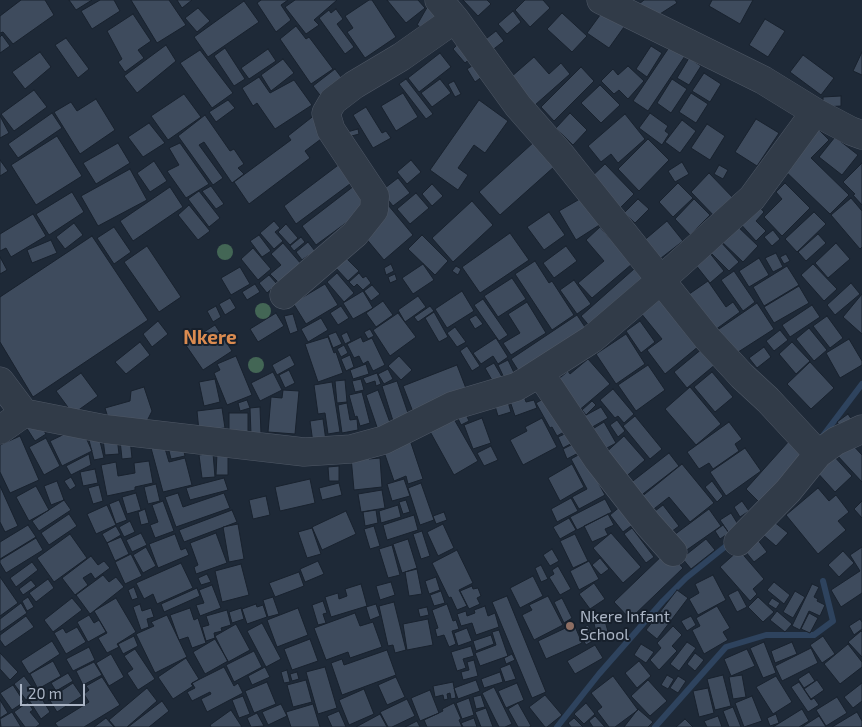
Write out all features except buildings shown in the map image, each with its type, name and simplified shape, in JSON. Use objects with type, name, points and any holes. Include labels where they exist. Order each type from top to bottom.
[{"type":"street","points":[[601,0],[754,75],[815,112],[862,135]]},
{"type":"street","points":[[284,295],[355,234],[374,210],[375,196],[331,130],[326,113],[333,101],[354,85],[401,57],[447,10],[518,106],[561,155],[707,338],[818,454]]},
{"type":"street","points":[[0,381],[24,413],[105,429],[249,444],[288,451],[351,449],[384,440],[452,406],[516,387],[540,373],[604,329],[752,198],[815,112]]},
{"type":"street","points":[[540,373],[598,460],[648,524],[673,552]]},
{"type":"street","points":[[0,430],[24,413]]},
{"type":"street","points":[[738,542],[788,491],[818,454],[836,441],[862,429]]},
{"type":"waterway","points":[[822,437],[862,384]]},
{"type":"waterway","points":[[557,727],[599,674],[663,601],[686,578],[731,542]]},
{"type":"waterway","points":[[655,727],[726,647],[766,635],[814,635],[833,621],[823,581]]},
{"type":"place","name":"Nkere Infant School","points":[[570,626]]},
{"type":"district","name":"Nkere","points":[[210,338]]}]
